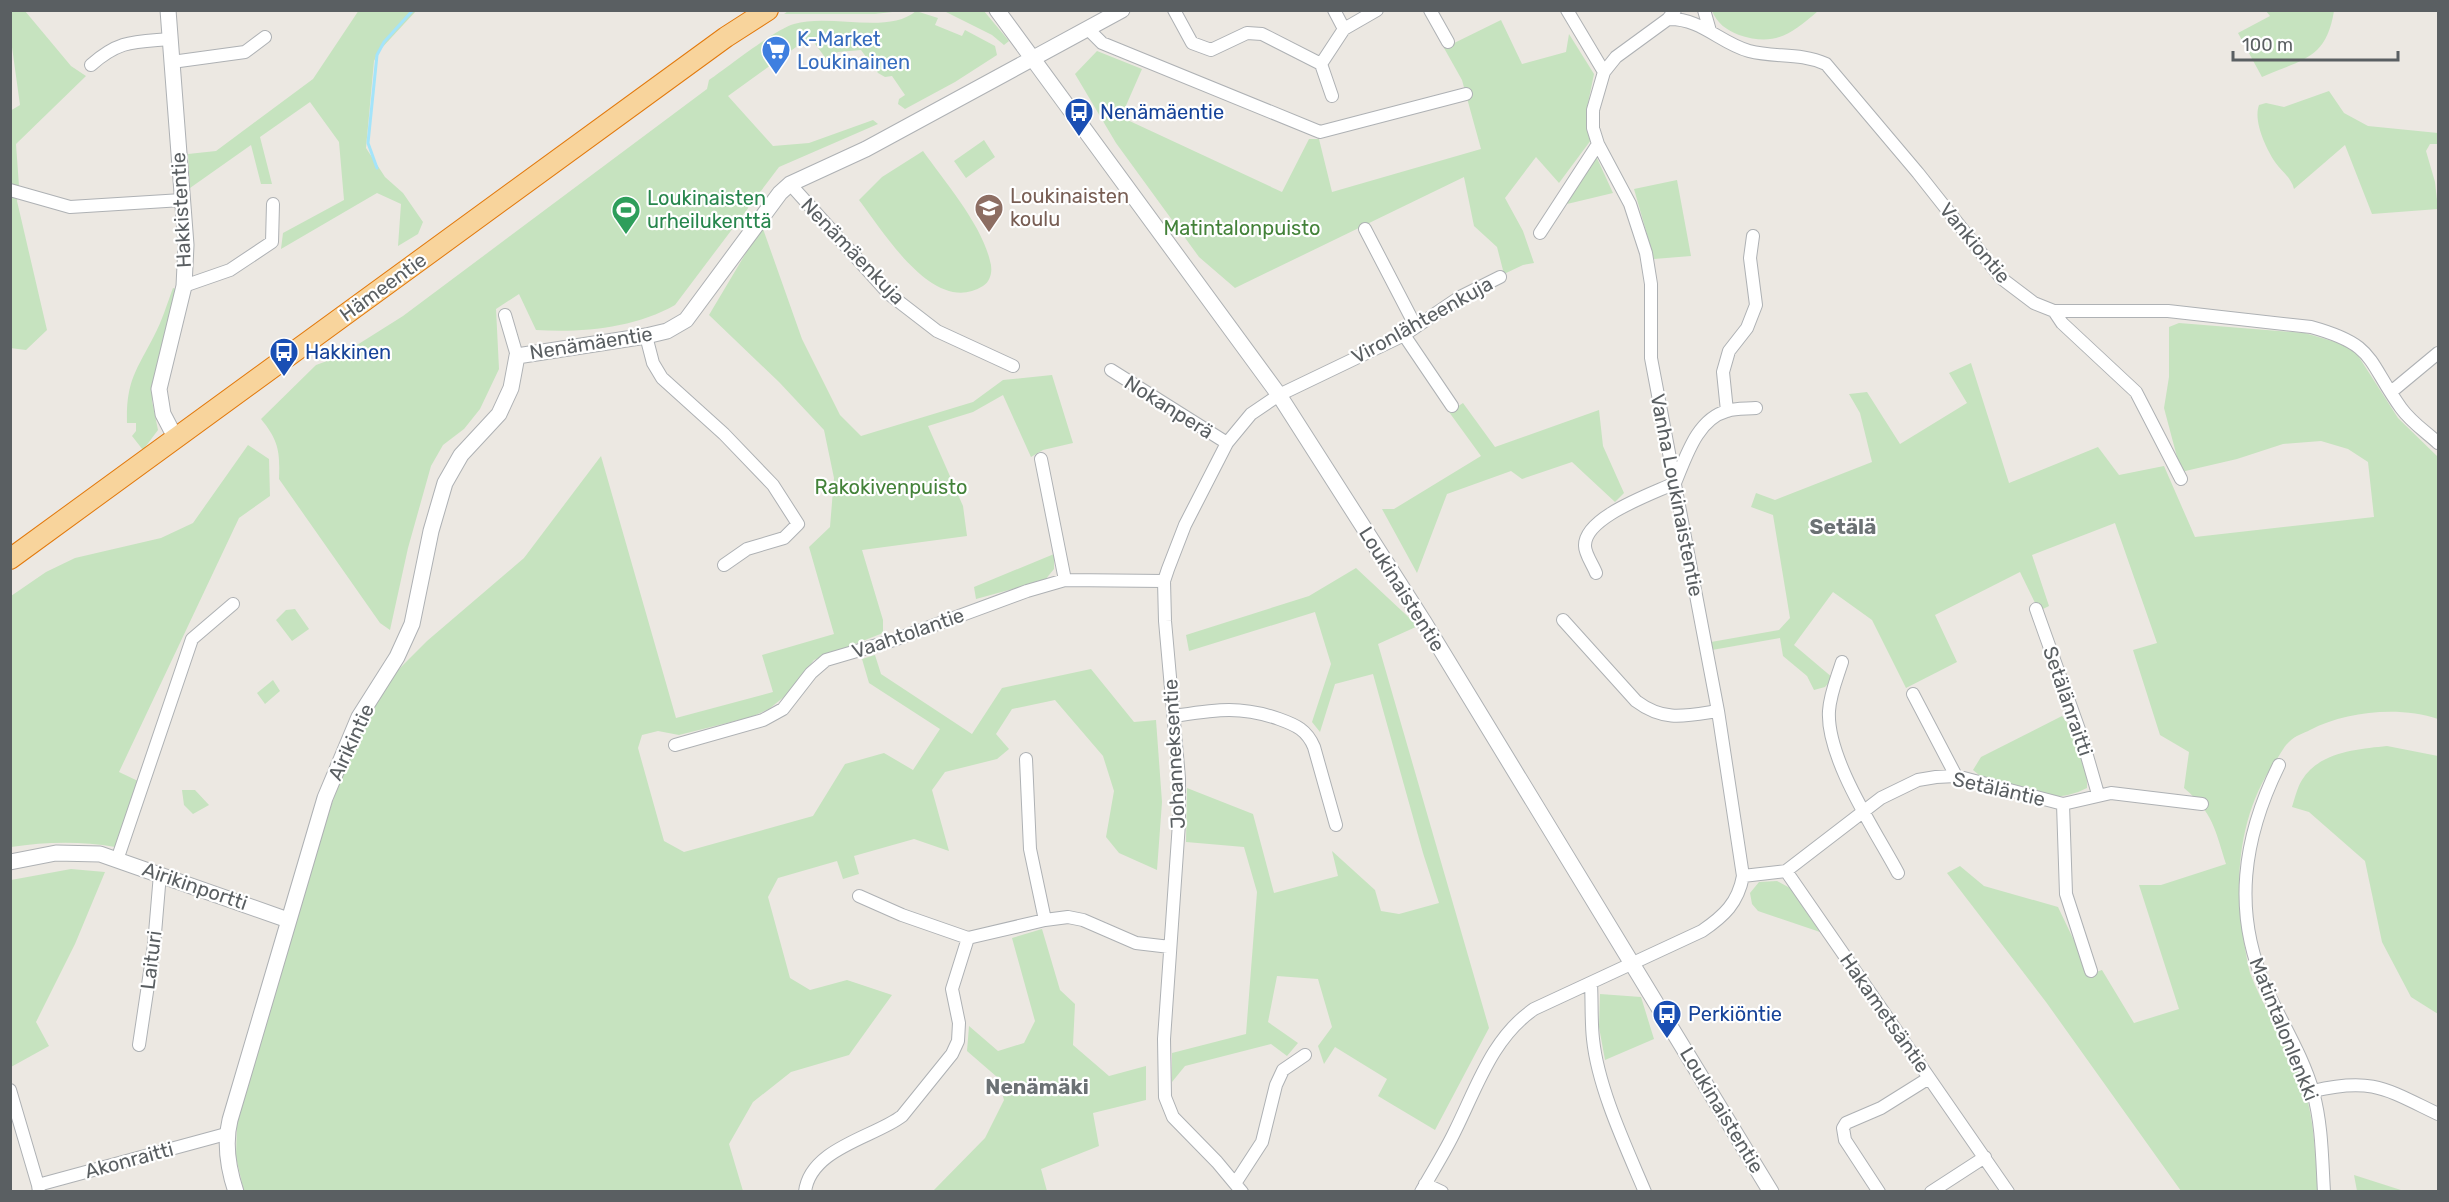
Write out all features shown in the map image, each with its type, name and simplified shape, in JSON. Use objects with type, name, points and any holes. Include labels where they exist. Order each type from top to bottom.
[{"type":"highway","name":"Hämeentie","points":[[726,37],[753,10]]},
{"type":"highway","name":"Hämeentie","points":[[10,559],[726,37],[768,10]]},
{"type":"street","name":"Hakkistentie","points":[[168,10],[186,245],[184,286],[159,389],[163,414],[176,439]]},
{"type":"street","name":"Loukinaistentie","points":[[997,10],[1279,395],[1424,622],[1771,1191]]},
{"type":"street","name":"Nenämäentie","points":[[517,356],[667,331],[686,320],[780,193],[790,184],[866,149],[1122,10]]},
{"type":"street","points":[[1174,10],[1192,43],[1211,50],[1247,33],[1262,34],[1321,64],[1332,96]]},
{"type":"street","points":[[1334,10],[1344,29]]},
{"type":"street","points":[[1321,64],[1344,29],[1377,10]]},
{"type":"street","points":[[1430,10],[1448,42]]},
{"type":"street","points":[[1567,10],[1604,72]]},
{"type":"street","points":[[1704,10],[1710,31]]},
{"type":"street","name":"Vanha Loukinaistentie","points":[[1672,15],[1617,57],[1604,72],[1593,111],[1593,128],[1598,144],[1630,204],[1646,253],[1651,284],[1651,358],[1718,711],[1743,876]]},
{"type":"street","name":"Vankiontie","points":[[1672,15],[1749,51],[1808,56],[1826,64],[1918,172],[2001,278],[2034,303],[2054,311],[2168,311],[2311,327],[2352,341],[2368,354],[2402,410],[2438,442]]},
{"type":"street","points":[[1088,29],[1102,43],[1320,132],[1466,94]]},
{"type":"street","points":[[172,62],[245,52],[266,37]]},
{"type":"street","points":[[91,64],[109,48],[129,43],[169,39]]},
{"type":"street","points":[[1540,233],[1598,144]]},
{"type":"street","name":"Nenämäenkuja","points":[[790,184],[889,294],[937,331],[1013,366]]},
{"type":"street","points":[[10,190],[70,207],[182,200]]},
{"type":"street","points":[[184,286],[230,270],[272,242],[273,204]]},
{"type":"street","points":[[1365,229],[1416,327]]},
{"type":"street","points":[[1727,411],[1723,372],[1729,351],[1747,328],[1756,305],[1750,258],[1753,236]]},
{"type":"street","name":"Vironlähteenkuja","points":[[1279,395],[1404,335],[1460,297],[1500,277]]},
{"type":"street","points":[[2054,311],[2062,323],[2136,392],[2181,479]]},
{"type":"street","name":"Airikintie","points":[[236,1191],[227,1159],[226,1134],[325,798],[359,717],[397,657],[412,624],[431,531],[445,483],[461,455],[500,414],[511,388],[517,356],[505,315]]},
{"type":"street","points":[[1404,335],[1452,406]]},
{"type":"street","points":[[646,336],[653,363],[662,378],[724,434],[773,485],[798,525],[784,538],[747,549],[724,565]]},
{"type":"street","points":[[2391,392],[2439,353]]},
{"type":"street","name":"Nokanperä","points":[[1111,370],[1227,443]]},
{"type":"street","name":"Johanneksentie","points":[[1239,1187],[1186,1132],[1167,1107],[1163,1066],[1179,822],[1179,778],[1164,581],[1185,525],[1227,443],[1251,414],[1279,395]]},
{"type":"street","points":[[1596,573],[1585,546],[1589,531],[1599,520],[1675,483],[1694,440],[1712,418],[1727,411],[1756,408]]},
{"type":"street","points":[[1041,459],[1065,580]]},
{"type":"street","name":"Vaahtolantie","points":[[675,745],[763,720],[783,709],[811,673],[826,660],[894,640],[1027,591],[1065,580],[1164,581]]},
{"type":"street","points":[[117,860],[192,639],[233,604]]},
{"type":"street","name":"Setälänraitti","points":[[2036,609],[2098,794]]},
{"type":"street","points":[[1563,620],[1636,701],[1647,710],[1674,717],[1718,711]]},
{"type":"street","points":[[1842,662],[1832,691],[1829,729],[1838,758],[1898,873]]},
{"type":"street","points":[[1913,694],[1956,776]]},
{"type":"street","points":[[1173,716],[1239,708],[1261,713],[1301,728],[1310,736],[1314,747],[1336,825]]},
{"type":"street","points":[[1026,759],[1030,849],[1045,920]]},
{"type":"street","name":"Matintalonlenkki","points":[[2279,765],[2256,817],[2248,846],[2245,903],[2255,962],[2313,1091],[2318,1116],[2324,1191]]},
{"type":"street","name":"Setäläntie","points":[[1786,871],[1863,809],[1918,780],[1956,776],[2062,804],[2098,794],[2111,793],[2202,804]]},
{"type":"street","points":[[2062,804],[2066,894],[2091,971]]},
{"type":"street","name":"Airikinportti","points":[[10,862],[56,853],[100,854],[288,920]]},
{"type":"street","points":[[1442,1191],[1423,1188],[1502,1039],[1515,1023],[1534,1009],[1702,931],[1721,918],[1740,891],[1743,876],[1786,871]]},
{"type":"street","name":"Hakametsäntie","points":[[1786,871],[2008,1191]]},
{"type":"street","name":"Laituri","points":[[139,1045],[154,945],[160,874]]},
{"type":"street","points":[[859,896],[902,915],[968,938],[1068,917],[1083,920],[1136,943],[1170,947]]},
{"type":"street","points":[[805,1191],[812,1175],[823,1162],[846,1143],[893,1123],[902,1116],[952,1054],[959,1032],[952,989],[953,979],[968,938]]},
{"type":"street","points":[[1591,984],[1596,1057],[1620,1134],[1645,1191]]},
{"type":"street","points":[[1239,1187],[1262,1142],[1276,1084],[1283,1070],[1305,1055]]},
{"type":"street","points":[[1879,1191],[1845,1140],[1843,1128],[1852,1120],[1881,1108],[1929,1078]]},
{"type":"street","points":[[2313,1091],[2360,1083],[2390,1091],[2439,1114]]},
{"type":"street","points":[[10,1090],[39,1188]]},
{"type":"street","name":"Akonraitti","points":[[39,1188],[226,1134]]},
{"type":"street","points":[[1931,1191],[1985,1157]]},
{"type":"green space","points":[[359,10],[416,11],[379,51],[374,61],[366,148],[385,177],[403,193],[423,222],[418,234],[398,246],[401,204],[377,193],[281,249],[283,233],[344,200],[339,142],[310,102],[260,137],[272,184],[261,184],[251,145],[190,188],[188,154],[216,151],[313,79]]},
{"type":"green space","points":[[2334,10],[2330,27],[2318,49],[2300,61],[2262,77],[2238,33],[2270,16],[2266,11]]},
{"type":"green space","points":[[10,11],[25,11],[71,66],[86,76],[16,144],[19,186],[17,201],[47,330],[26,350],[10,348],[10,111],[20,105],[11,40]]},
{"type":"green space","points":[[788,11],[901,11],[875,14],[784,14]]},
{"type":"green space","points":[[916,11],[938,18],[935,25],[962,36],[965,30],[995,46],[997,55],[955,82],[905,109],[898,104],[899,99],[905,95],[892,76],[885,77],[878,73],[861,50],[838,52],[827,60],[810,37],[728,96],[773,146],[809,143],[873,120],[878,124],[779,167],[675,305],[625,324],[571,331],[536,330],[519,294],[496,309],[499,369],[480,409],[464,429],[443,445],[431,466],[408,548],[390,630],[380,623],[279,479],[277,447],[272,434],[261,419],[316,365],[338,357],[403,316],[707,89],[709,80],[775,33],[794,24],[808,21],[890,22]]},
{"type":"green space","points":[[944,11],[984,11],[1009,41],[1004,45],[992,35]]},
{"type":"green space","points":[[1712,11],[1818,11],[1791,32],[1763,40],[1730,31],[1719,23]]},
{"type":"green space","name":"Matintalonpuisto","points":[[1501,20],[1522,64],[1566,52],[1569,34],[1594,74],[1586,113],[1591,140],[1559,183],[1536,157],[1505,198],[1523,231],[1534,263],[1523,265],[1504,274],[1497,247],[1474,226],[1464,177],[1235,288],[1199,257],[1116,143],[1075,74],[1097,51],[1142,69],[1121,117],[1282,192],[1309,139],[1319,139],[1332,192],[1481,149],[1462,80],[1444,48]]},
{"type":"green space","points":[[2329,91],[2344,113],[2368,126],[2438,133],[2438,144],[2430,144],[2426,151],[2435,182],[2438,209],[2372,214],[2345,145],[2294,189],[2264,142],[2258,119],[2259,105],[2266,103],[2284,107]]},
{"type":"green space","points":[[984,140],[995,157],[966,178],[954,161]]},
{"type":"green space","points":[[923,151],[962,204],[986,247],[991,264],[990,278],[983,286],[965,293],[946,290],[929,281],[912,267],[859,200],[882,177]]},
{"type":"green space","points":[[1596,156],[1613,193],[1567,204]]},
{"type":"green space","points":[[1677,180],[1691,256],[1654,259],[1634,189]]},
{"type":"green space","name":"Rakokivenpuisto","points":[[762,226],[802,339],[840,415],[861,436],[973,402],[1003,380],[1052,375],[1073,443],[1043,450],[1031,457],[1003,395],[973,412],[928,426],[963,506],[967,536],[862,550],[883,620],[883,633],[814,660],[785,696],[769,709],[751,717],[679,735],[658,731],[642,735],[638,748],[664,841],[684,852],[813,816],[845,764],[884,753],[913,770],[940,729],[869,683],[862,659],[875,655],[881,674],[972,734],[1002,688],[1091,669],[1134,722],[1156,720],[1162,802],[1157,870],[1119,853],[1106,837],[1114,791],[1103,756],[1055,700],[1012,709],[996,734],[1009,749],[997,759],[945,772],[932,790],[949,851],[914,839],[854,856],[859,874],[843,879],[837,861],[778,878],[768,897],[790,978],[810,990],[847,980],[892,995],[849,1055],[791,1072],[753,1102],[729,1144],[743,1191],[244,1192],[236,1157],[237,1124],[318,844],[338,786],[367,719],[397,671],[427,641],[524,558],[601,456],[676,718],[773,692],[762,655],[834,634],[809,547],[830,527],[834,478],[824,430],[779,382],[709,315]]},
{"type":"green space","points":[[173,288],[176,289],[152,401],[158,430],[143,450],[132,436],[136,431],[136,423],[127,423],[130,386],[160,324]]},
{"type":"green space","points":[[2179,323],[2305,333],[2342,344],[2357,354],[2398,418],[2438,457],[2438,719],[2407,713],[2373,712],[2340,718],[2294,738],[2285,747],[2264,779],[2254,801],[2242,847],[2239,895],[2248,965],[2256,988],[2293,1058],[2304,1088],[2312,1127],[2318,1191],[2181,1191],[2046,1002],[1947,873],[1960,866],[1984,886],[2058,907],[2090,974],[2102,970],[2134,1023],[2179,1009],[2139,885],[2161,885],[2226,864],[2212,822],[2194,797],[2184,788],[2189,752],[2160,735],[2133,650],[2157,643],[2115,523],[2032,555],[2049,606],[2039,611],[2020,572],[1935,615],[1957,662],[1906,688],[1872,620],[1833,592],[1794,645],[1833,678],[1825,687],[1814,690],[1807,676],[1783,656],[1780,638],[1712,650],[1711,642],[1779,630],[1790,618],[1773,515],[1751,507],[1756,493],[1775,500],[1872,462],[1860,413],[1849,394],[1867,392],[1900,444],[1967,403],[1949,373],[1971,363],[2009,483],[2098,447],[2119,475],[2164,466],[2195,537],[2374,517],[2368,462],[2348,449],[2321,441],[2283,444],[2237,459],[2181,472],[2164,408],[2169,377],[2169,327]]},
{"type":"green space","points":[[1463,403],[1495,447],[1599,410],[1603,446],[1624,493],[1615,502],[1572,462],[1522,479],[1511,471],[1447,494],[1417,573],[1382,509],[1394,509],[1481,456],[1449,412]]},
{"type":"green space","points":[[248,445],[269,459],[270,496],[239,518],[119,772],[138,781],[115,847],[63,843],[11,847],[11,596],[46,572],[75,558],[161,538],[193,523]]},
{"type":"green space","points":[[1054,554],[1054,569],[1045,580],[976,599],[974,587]]},
{"type":"green space","points":[[1356,568],[1418,626],[1378,644],[1489,1028],[1435,1130],[1378,1096],[1387,1079],[1335,1047],[1324,1064],[1318,1046],[1332,1027],[1318,979],[1277,976],[1268,1022],[1298,1043],[1287,1056],[1271,1044],[1185,1066],[1172,1082],[1172,1053],[1246,1034],[1257,892],[1244,847],[1186,842],[1187,788],[1253,814],[1274,893],[1338,876],[1332,851],[1375,890],[1381,911],[1399,914],[1439,903],[1373,674],[1335,684],[1320,732],[1312,722],[1331,664],[1315,612],[1189,651],[1186,635],[1309,596]]},
{"type":"green space","points":[[295,609],[309,629],[292,641],[276,620],[286,610]]},
{"type":"green space","points":[[273,680],[280,691],[265,704],[257,693]]},
{"type":"green space","points":[[2062,716],[2081,750],[2086,770],[2087,788],[2073,794],[2059,796],[2033,794],[1979,775],[1973,770],[1981,757]]},
{"type":"green space","points":[[2387,746],[2438,756],[2438,1014],[2411,997],[2382,942],[2365,861],[2309,812],[2292,807],[2302,780],[2318,763],[2340,754]]},
{"type":"green space","points":[[182,790],[195,790],[209,805],[193,814],[184,805]]},
{"type":"green space","points":[[71,869],[105,872],[75,944],[36,1022],[49,1046],[11,1067],[11,880]]},
{"type":"green space","points":[[1777,881],[1790,888],[1820,932],[1758,911],[1752,904],[1750,893],[1759,882]]},
{"type":"green space","points":[[1042,929],[1060,990],[1075,1004],[1073,1045],[1109,1076],[1146,1066],[1146,1100],[1093,1113],[1099,1146],[1041,1169],[1047,1191],[933,1191],[985,1138],[1004,1100],[997,1077],[967,1051],[969,1026],[998,1051],[1024,1043],[1035,1021],[1012,938]]},
{"type":"green space","points":[[1600,994],[1641,997],[1654,1039],[1605,1060],[1599,1027]]},
{"type":"green space","points":[[2354,1175],[2404,1191],[2357,1191]]},
{"type":"waterway","points":[[377,168],[368,143],[377,55],[384,42],[413,10]]},
{"type":"place","name":"K-Market Loukinainen","points":[[776,76]]},
{"type":"place","name":"Nenämäentie","points":[[1079,138]]},
{"type":"place","name":"Loukinaisten koulu","points":[[989,234]]},
{"type":"place","name":"Loukinaisten urheilukenttä","points":[[626,236]]},
{"type":"place","name":"Hakkinen","points":[[284,378]]},
{"type":"place","name":"Perkiöntie","points":[[1667,1040]]},
{"type":"district","name":"Setälä","points":[[1843,526]]},
{"type":"district","name":"Nenämäki","points":[[1037,1086]]}]
